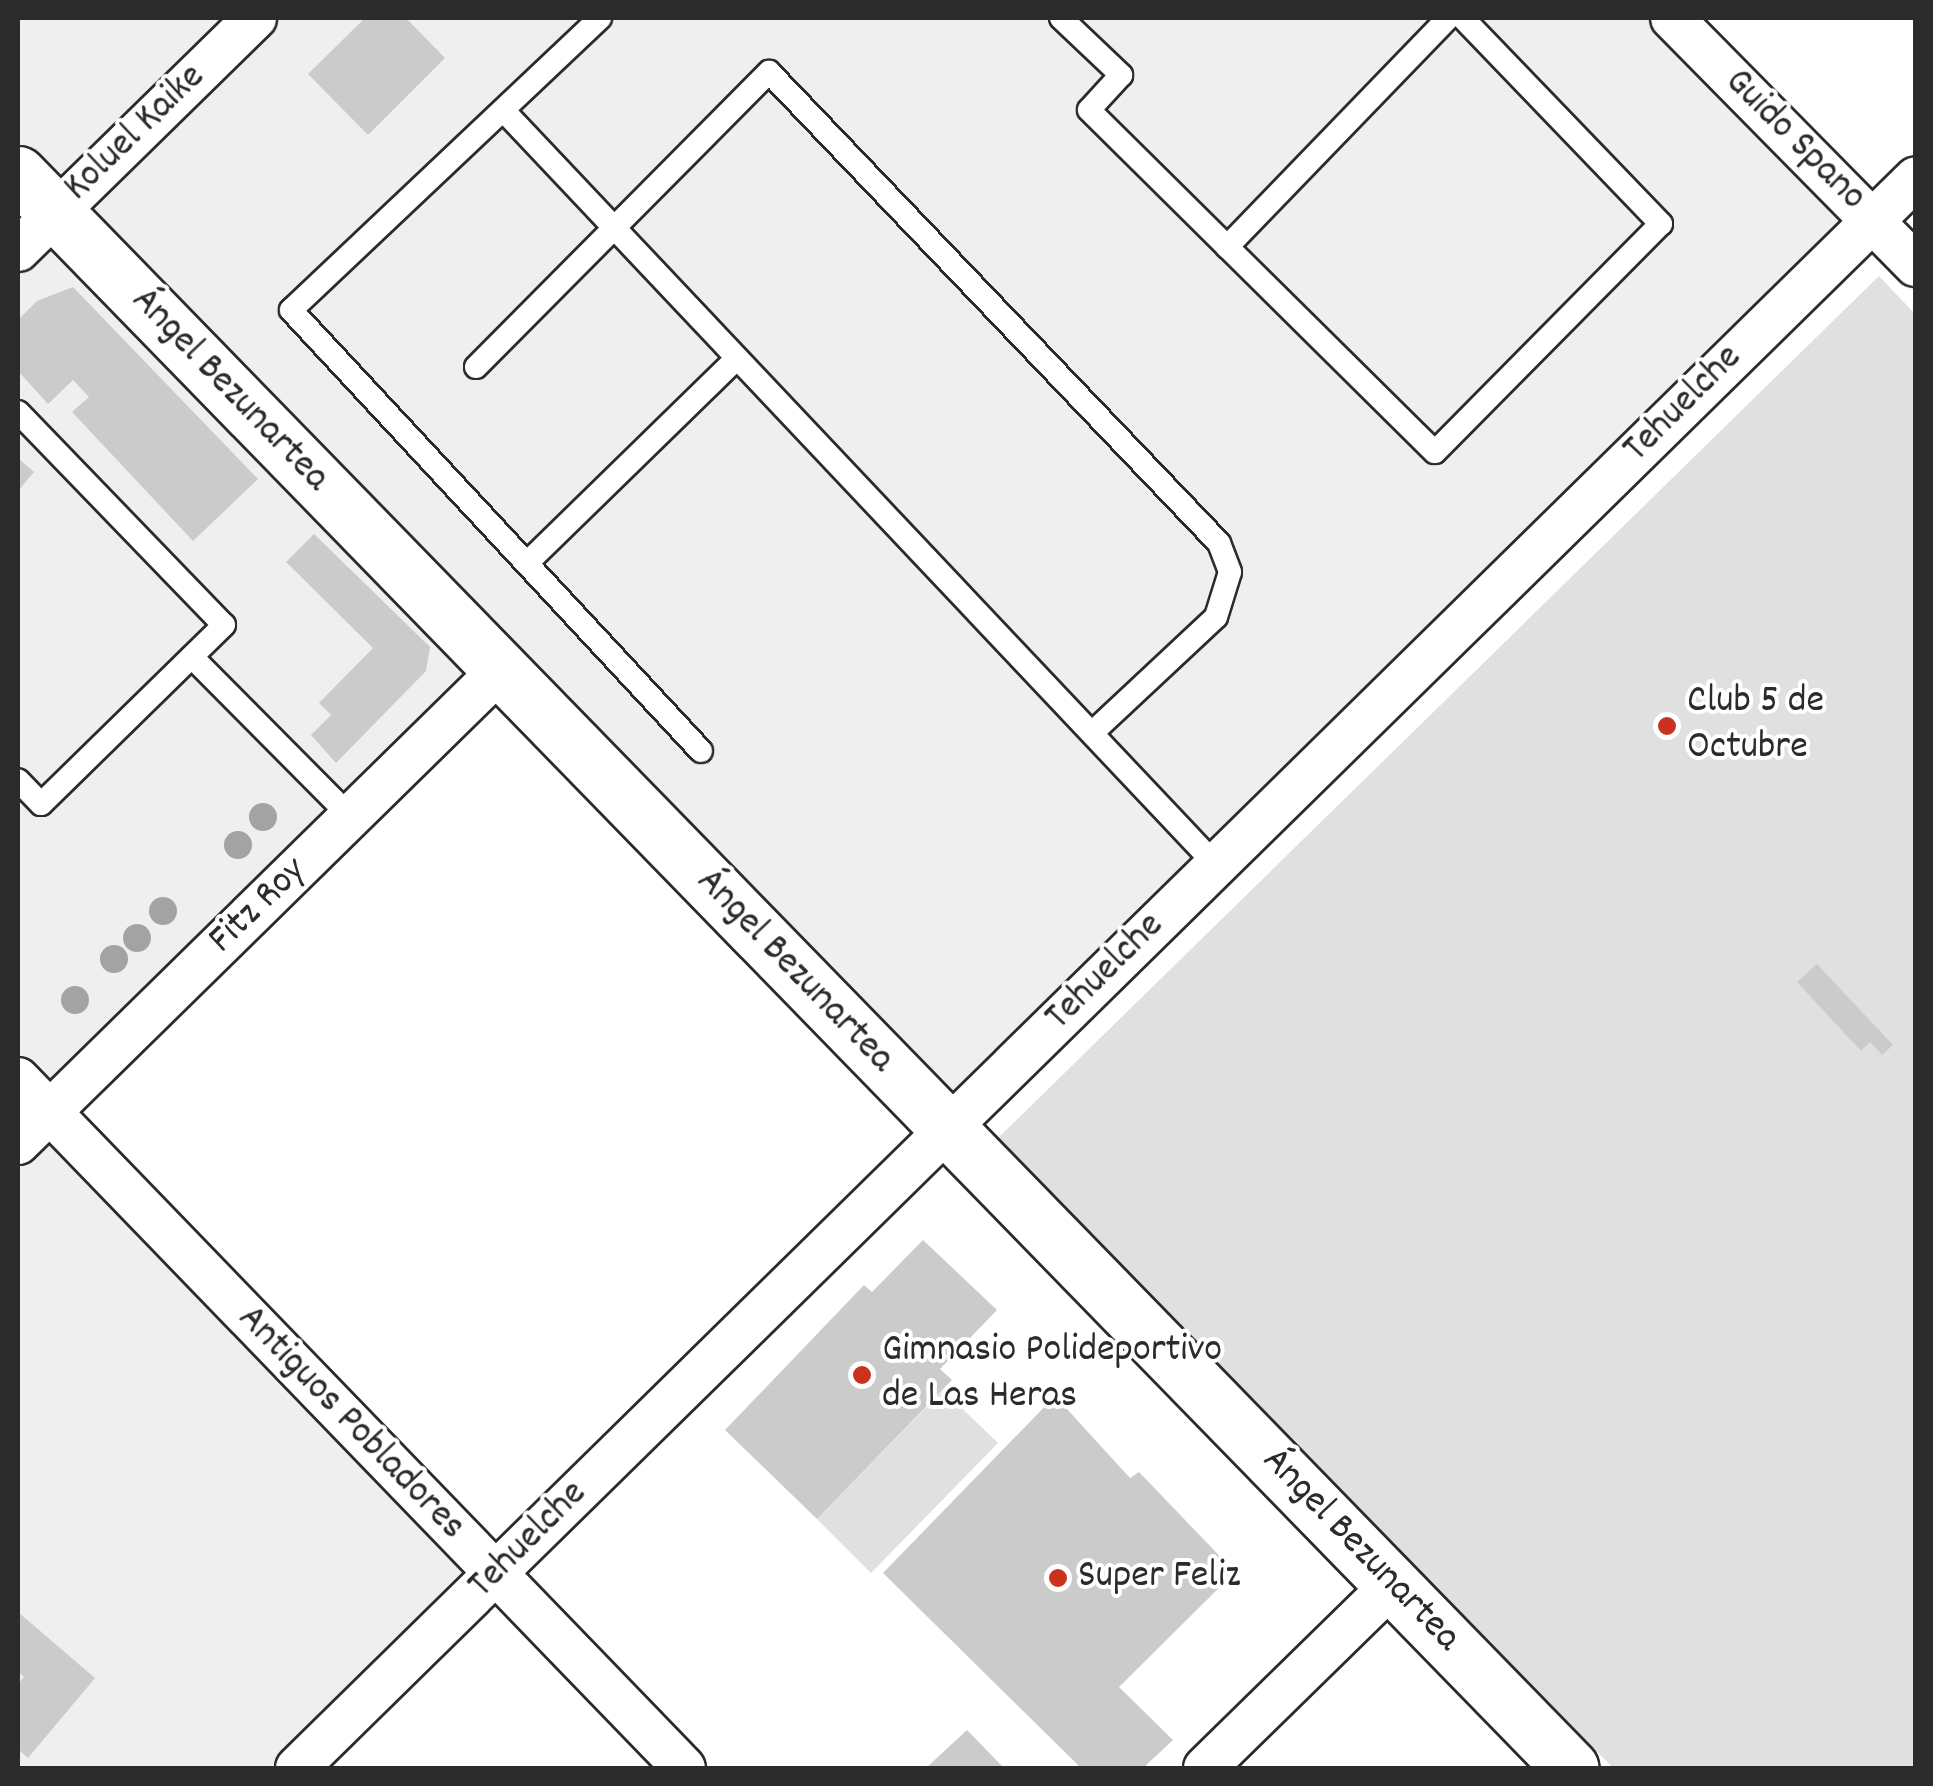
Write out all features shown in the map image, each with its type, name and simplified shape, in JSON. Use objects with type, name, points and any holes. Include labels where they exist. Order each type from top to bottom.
[{"type":"street","name":"Koluel Kaike","points":[[36,232],[256,18]]},
{"type":"street","name":"Guido Spano","points":[[1672,18],[1916,265]]},
{"type":"street","name":"Ángel Bezunartea","points":[[18,174],[36,232],[500,670],[1571,1768]]},
{"type":"street","name":"Tehuelche","points":[[298,1768],[1916,178]]},
{"type":"street","name":"Fitz Roy","points":[[18,1144],[500,670]]},
{"type":"street","name":"Antiguos Pobladores","points":[[18,1079],[684,1768]]},
{"type":"street","points":[[1205,1768],[1392,1585]]},
{"type":"lane","points":[[600,18],[291,310],[701,751]]},
{"type":"lane","points":[[1061,18],[1121,76],[1089,110],[1435,452],[1660,224],[1463,18]]},
{"type":"lane","points":[[1227,247],[1448,18]]},
{"type":"lane","points":[[476,367],[770,72],[1219,544],[1230,572],[1216,617],[1093,732]]},
{"type":"lane","points":[[503,110],[1216,865]]},
{"type":"lane","points":[[527,563],[737,358]]},
{"type":"lane","points":[[18,412],[224,625],[41,804],[18,780]]},
{"type":"lane","points":[[192,656],[351,817]]},
{"type":"shaded area","points":[[18,18],[1672,18],[1872,220],[948,1129],[501,671],[50,1112],[495,1575],[297,1768],[18,1768]]},
{"type":"shaded area","name":"Club 5 de Octubre","points":[[1879,276],[1915,314],[1915,1768],[1613,1768],[998,1138]]},
{"type":"shaded area","points":[[943,1390],[998,1443],[871,1573],[817,1519]]},
{"type":"building","points":[[365,18],[406,18],[445,58],[368,135],[308,74]]},
{"type":"building","points":[[73,287],[258,479],[193,541],[72,412],[89,397],[73,380],[48,404],[18,371],[18,320],[37,301]]},
{"type":"building","points":[[18,458],[34,472],[18,491]]},
{"type":"building","points":[[314,534],[430,647],[426,671],[336,763],[311,735],[331,715],[319,703],[373,648],[286,562]]},
{"type":"building","points":[[1817,964],[1893,1045],[1882,1055],[1870,1042],[1861,1051],[1797,982]]},
{"type":"building","name":"Gimnasio Polideportivo de Las Heras","points":[[923,1240],[997,1310],[940,1369],[952,1380],[817,1519],[725,1430],[864,1285],[872,1292]]},
{"type":"building","name":"Super Feliz","points":[[1055,1396],[1130,1478],[1139,1472],[1235,1572],[1119,1687],[1173,1740],[1143,1768],[1081,1768],[883,1573]]},
{"type":"building","points":[[18,1612],[95,1678],[28,1758],[18,1749],[18,1684],[24,1677],[18,1671]]},
{"type":"building","points":[[967,1730],[1004,1768],[926,1768]]},
{"type":"place","name":"Club 5 de Octubre","points":[[1667,726]]},
{"type":"place","name":"Gimnasio Polideportivo de Las Heras","points":[[862,1375]]},
{"type":"place","name":"Super Feliz","points":[[1058,1578]]}]
